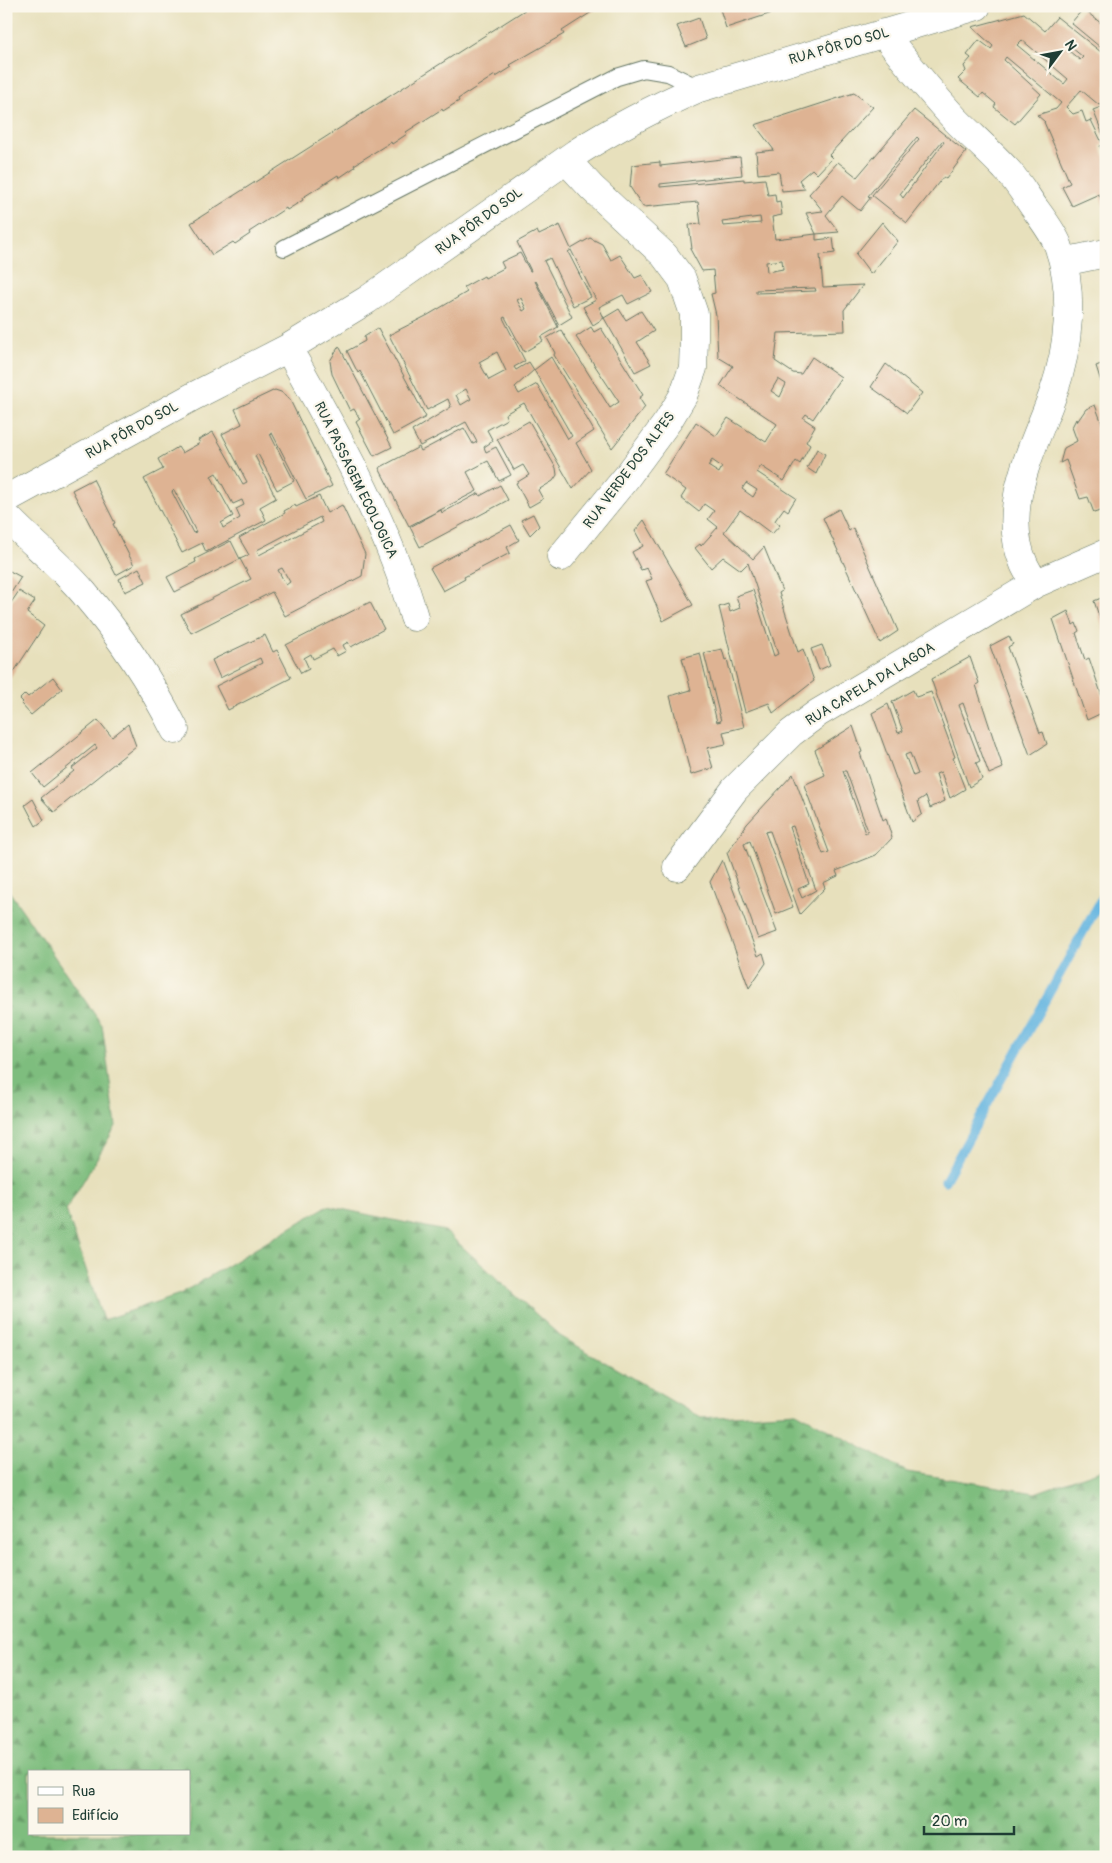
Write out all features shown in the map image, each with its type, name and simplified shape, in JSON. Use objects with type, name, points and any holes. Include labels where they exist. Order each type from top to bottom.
[{"type":"street","name":"RUA PÔR DO SOL","points":[[6,499],[194,396],[288,348],[367,300],[566,160],[610,132],[699,88],[977,6]]},
{"type":"street","points":[[883,33],[921,82],[1015,180],[1047,225],[1057,244],[1063,262],[1068,297],[1066,334],[1062,358],[1054,392],[1027,458],[1017,507],[1016,527],[1018,544],[1024,564],[1035,584]]},
{"type":"street","name":"RUA VERDE DOS ALPES","points":[[561,557],[626,478],[668,421],[683,396],[693,368],[694,338],[694,314],[682,279],[664,255],[592,188],[566,160]]},
{"type":"street","points":[[1063,262],[1106,252]]},
{"type":"street","name":"RUA PASSAGEM ECOLOGICA","points":[[288,348],[385,535],[402,577],[414,617]]},
{"type":"street","points":[[6,516],[83,592],[134,657],[158,696],[175,730]]},
{"type":"street","name":"RUA CAPELA DA LAGOA","points":[[677,867],[734,789],[791,733],[834,702],[1035,584],[1106,552]]},
{"type":"lane","points":[[284,248],[618,77],[644,69],[668,73],[699,88]]},
{"type":"green space","points":[[6,887],[102,1025],[116,1126],[66,1210],[103,1320],[180,1294],[327,1206],[445,1231],[560,1336],[701,1418],[796,1412],[907,1472],[1035,1493],[1106,1468],[1106,1857],[6,1857]]},
{"type":"building","points":[[531,6],[601,6],[562,31],[564,34],[510,65],[512,67],[496,77],[495,75],[458,99],[459,101],[443,111],[442,109],[406,132],[407,134],[392,144],[391,142],[354,165],[355,167],[339,178],[338,175],[302,198],[303,200],[287,210],[286,208],[249,232],[250,234],[235,244],[233,242],[212,255],[191,223]]},
{"type":"building","points":[[719,6],[770,6],[772,13],[726,28]]},
{"type":"building","points":[[1083,9],[1102,24],[1106,20],[1106,52],[1071,23]]},
{"type":"building","points":[[1024,13],[1045,31],[1057,17],[1106,56],[1106,102],[1099,105],[1081,90],[1066,107],[1073,114],[1082,111],[1086,122],[1091,120],[1103,145],[1100,146],[1106,159],[1106,212],[1099,194],[1072,206],[1062,187],[1070,183],[1045,122],[1037,115],[1056,109],[1061,103],[1006,57],[1004,60],[1041,94],[1015,124],[994,107],[996,104],[983,93],[980,97],[958,79],[966,71],[964,66],[971,58],[967,55],[979,40],[991,49],[993,46],[972,27]],"holes":[[[1022,40],[1068,79],[1064,84],[1017,45]],[[1072,48],[1083,57],[1080,60],[1069,51]]]},
{"type":"building","points":[[699,18],[706,39],[686,47],[677,26]]},
{"type":"building","points":[[854,93],[873,107],[829,155],[832,158],[817,174],[812,169],[799,180],[805,189],[782,191],[779,172],[758,174],[756,152],[774,150],[755,125]]},
{"type":"building","points":[[1106,105],[1106,142],[1093,110]]},
{"type":"building","points":[[914,110],[966,152],[946,179],[943,177],[907,223],[872,195],[919,139],[917,137],[868,196],[871,197],[860,211],[842,196],[826,215],[839,232],[816,234],[806,213],[823,211],[809,194],[838,162],[857,177]],"holes":[[[942,141],[944,142],[903,198],[900,194]]]},
{"type":"building","points":[[740,157],[742,175],[660,184],[660,187],[744,179],[744,181],[765,179],[768,195],[775,194],[776,202],[780,201],[782,215],[772,217],[775,239],[816,234],[816,240],[833,238],[835,253],[820,255],[823,287],[863,285],[844,310],[845,331],[778,333],[775,361],[793,373],[801,374],[812,357],[841,377],[813,419],[806,414],[803,418],[815,426],[806,442],[810,445],[800,464],[796,461],[784,481],[761,466],[757,472],[796,498],[788,511],[784,508],[776,519],[775,521],[780,525],[772,534],[740,510],[724,532],[753,559],[764,547],[782,591],[779,593],[798,652],[803,649],[814,681],[773,713],[769,703],[745,712],[719,607],[728,604],[730,612],[740,608],[736,596],[753,590],[774,656],[778,654],[748,563],[741,570],[723,557],[711,568],[695,548],[700,544],[701,546],[718,527],[708,519],[714,511],[704,504],[699,512],[681,498],[686,490],[663,474],[696,422],[716,436],[728,418],[766,442],[777,424],[720,386],[733,366],[718,357],[716,315],[711,294],[715,293],[713,270],[702,271],[690,249],[692,249],[689,225],[701,224],[698,202],[643,207],[630,187],[632,165],[660,162],[660,166]],"holes":[[[760,217],[761,223],[723,226],[722,222]],[[782,260],[783,269],[767,272],[766,262]],[[815,288],[816,291],[756,293],[756,290]],[[778,379],[786,384],[780,397],[771,391]],[[712,460],[722,467],[719,473],[708,466]],[[746,483],[757,490],[753,497],[742,489]]]},
{"type":"building","points":[[882,222],[898,241],[871,274],[856,254]]},
{"type":"building","points":[[560,225],[571,249],[590,238],[602,244],[611,260],[620,255],[635,278],[642,275],[652,292],[628,304],[623,295],[599,307],[604,318],[593,325],[583,307],[596,300],[571,250],[568,252],[591,297],[573,306],[550,258],[544,261],[572,317],[559,325],[535,281],[558,327],[541,337],[543,341],[524,352],[505,317],[503,318],[525,361],[514,367],[516,370],[529,362],[534,370],[551,357],[594,431],[576,443],[591,469],[573,489],[524,403],[505,414],[507,419],[487,430],[493,441],[484,447],[486,452],[496,447],[511,475],[499,481],[488,461],[467,472],[477,491],[409,526],[379,468],[419,447],[421,451],[464,428],[473,444],[477,442],[466,422],[420,446],[412,431],[451,407],[448,399],[427,410],[389,335],[467,292],[464,287],[504,268],[501,262],[520,253],[531,271],[517,242],[537,231],[539,235]],"holes":[[[521,298],[526,309],[523,311],[517,300]],[[497,352],[506,371],[489,380],[479,362]],[[534,370],[572,436],[568,439],[537,384],[519,394],[515,387]],[[466,389],[471,399],[461,405],[456,395]]]},
{"type":"building","points":[[619,309],[626,320],[641,311],[654,331],[637,342],[651,364],[635,372],[604,318]]},
{"type":"building","points":[[591,327],[594,332],[601,328],[643,395],[639,398],[645,407],[612,448],[554,355],[555,353],[547,338],[561,330],[610,408],[619,402],[576,337]]},
{"type":"building","points":[[378,328],[426,417],[393,435],[360,371],[358,373],[347,351],[365,341],[364,337]]},
{"type":"building","points":[[339,346],[392,447],[374,456],[356,422],[360,419],[354,409],[350,411],[332,374],[330,361]]},
{"type":"building","points":[[1106,362],[1106,394],[1105,394],[1096,366]]},
{"type":"building","points":[[886,364],[922,393],[907,413],[871,387]]},
{"type":"building","points":[[275,390],[289,398],[332,486],[306,499],[272,433],[270,434],[294,481],[277,490],[258,454],[255,456],[276,498],[260,507],[266,520],[206,552],[202,543],[182,553],[144,479],[163,469],[158,459],[178,447],[182,453],[200,443],[198,440],[213,432],[243,484],[247,482],[222,434],[242,424],[235,409]],"holes":[[[216,473],[233,504],[242,500],[244,505],[236,509],[240,518],[223,528],[221,523],[233,516],[211,476]],[[174,490],[188,516],[196,532],[193,533],[172,492]]]},
{"type":"building","points":[[1095,405],[1106,434],[1106,509],[1094,513],[1088,497],[1080,499],[1066,460],[1060,463],[1064,448],[1077,441],[1072,427],[1076,419],[1077,422],[1086,409]]},
{"type":"building","points":[[529,421],[556,468],[557,475],[553,481],[538,490],[543,499],[529,507],[516,483],[529,475],[523,465],[514,470],[497,439]]},
{"type":"building","points":[[817,449],[825,454],[816,474],[807,468]]},
{"type":"building","points":[[93,479],[134,565],[116,575],[72,490]]},
{"type":"building","points":[[500,485],[508,500],[420,547],[410,527],[441,510],[442,513],[479,493],[480,496]]},
{"type":"building","points":[[319,496],[327,513],[342,505],[365,554],[362,576],[285,616],[272,592],[191,633],[181,614],[251,579],[240,559],[249,555],[239,538],[285,513],[284,511],[295,505],[296,507]],"holes":[[[320,517],[322,522],[259,555],[257,550]],[[282,568],[290,582],[286,585],[278,570]]]},
{"type":"building","points":[[839,509],[849,531],[853,528],[898,631],[880,643],[823,518]]},
{"type":"building","points":[[533,514],[539,526],[530,535],[521,520]]},
{"type":"building","points":[[644,520],[693,605],[663,621],[646,581],[652,579],[647,568],[641,570],[632,552],[643,546],[635,531]]},
{"type":"building","points":[[511,525],[519,540],[507,547],[510,553],[464,577],[465,579],[443,591],[430,568]]},
{"type":"building","points":[[231,541],[240,559],[175,592],[167,577],[196,562],[195,559]]},
{"type":"building","points":[[139,568],[146,582],[125,592],[119,579]]},
{"type":"building","points":[[6,569],[21,577],[6,601]]},
{"type":"building","points":[[19,591],[35,601],[27,613],[44,626],[6,684],[6,610]]},
{"type":"building","points":[[1106,596],[1106,634],[1105,634],[1094,601]]},
{"type":"building","points":[[370,602],[384,629],[351,647],[348,642],[343,645],[346,651],[337,656],[333,649],[313,659],[311,654],[304,658],[309,669],[301,673],[286,645]]},
{"type":"building","points":[[1068,611],[1073,625],[1076,623],[1079,631],[1076,633],[1085,660],[1089,658],[1106,708],[1106,711],[1087,720],[1053,619]]},
{"type":"building","points":[[265,635],[273,652],[277,650],[291,678],[228,710],[216,686],[262,663],[260,658],[220,678],[212,660]]},
{"type":"building","points":[[1009,636],[1013,644],[1008,647],[1040,733],[1043,732],[1047,744],[1030,755],[990,646]]},
{"type":"building","points":[[822,645],[830,665],[819,670],[811,649]]},
{"type":"building","points":[[722,649],[725,660],[727,659],[744,727],[723,732],[726,744],[707,748],[713,768],[691,775],[670,696],[691,690],[682,658],[700,653],[717,722],[721,721],[704,653]]},
{"type":"building","points":[[970,657],[979,683],[976,685],[1003,768],[989,774],[963,703],[959,705],[980,761],[976,763],[982,779],[969,787],[931,679]]},
{"type":"building","points":[[53,677],[62,689],[31,715],[21,704],[23,702],[20,699],[25,694],[28,697]]},
{"type":"building","points":[[913,690],[916,697],[931,692],[965,789],[950,798],[941,772],[936,774],[945,801],[930,808],[926,796],[918,801],[922,814],[912,822],[872,713],[888,704],[898,733],[903,731],[892,702]],"holes":[[[910,753],[918,774],[913,776],[905,755]]]},
{"type":"building","points":[[98,720],[112,737],[128,724],[136,746],[54,812],[41,798],[74,771],[72,768],[97,748],[95,745],[43,787],[32,773]]},
{"type":"building","points":[[853,726],[862,752],[860,753],[883,820],[886,818],[892,838],[876,855],[836,871],[838,876],[823,883],[825,888],[800,914],[770,831],[765,832],[793,907],[776,914],[750,841],[744,844],[777,932],[758,939],[727,853],[747,824],[793,774],[823,854],[829,852],[804,785],[825,775],[815,750]],"holes":[[[843,771],[846,771],[868,831],[865,833]],[[793,826],[816,890],[802,898],[798,889],[809,884],[790,827]]]},
{"type":"building","points":[[33,799],[44,820],[36,826],[25,805]]},
{"type":"building","points":[[722,860],[758,956],[763,953],[766,963],[749,988],[710,882]]},
{"type":"waterway","points":[[945,1181],[1106,891]]}]
